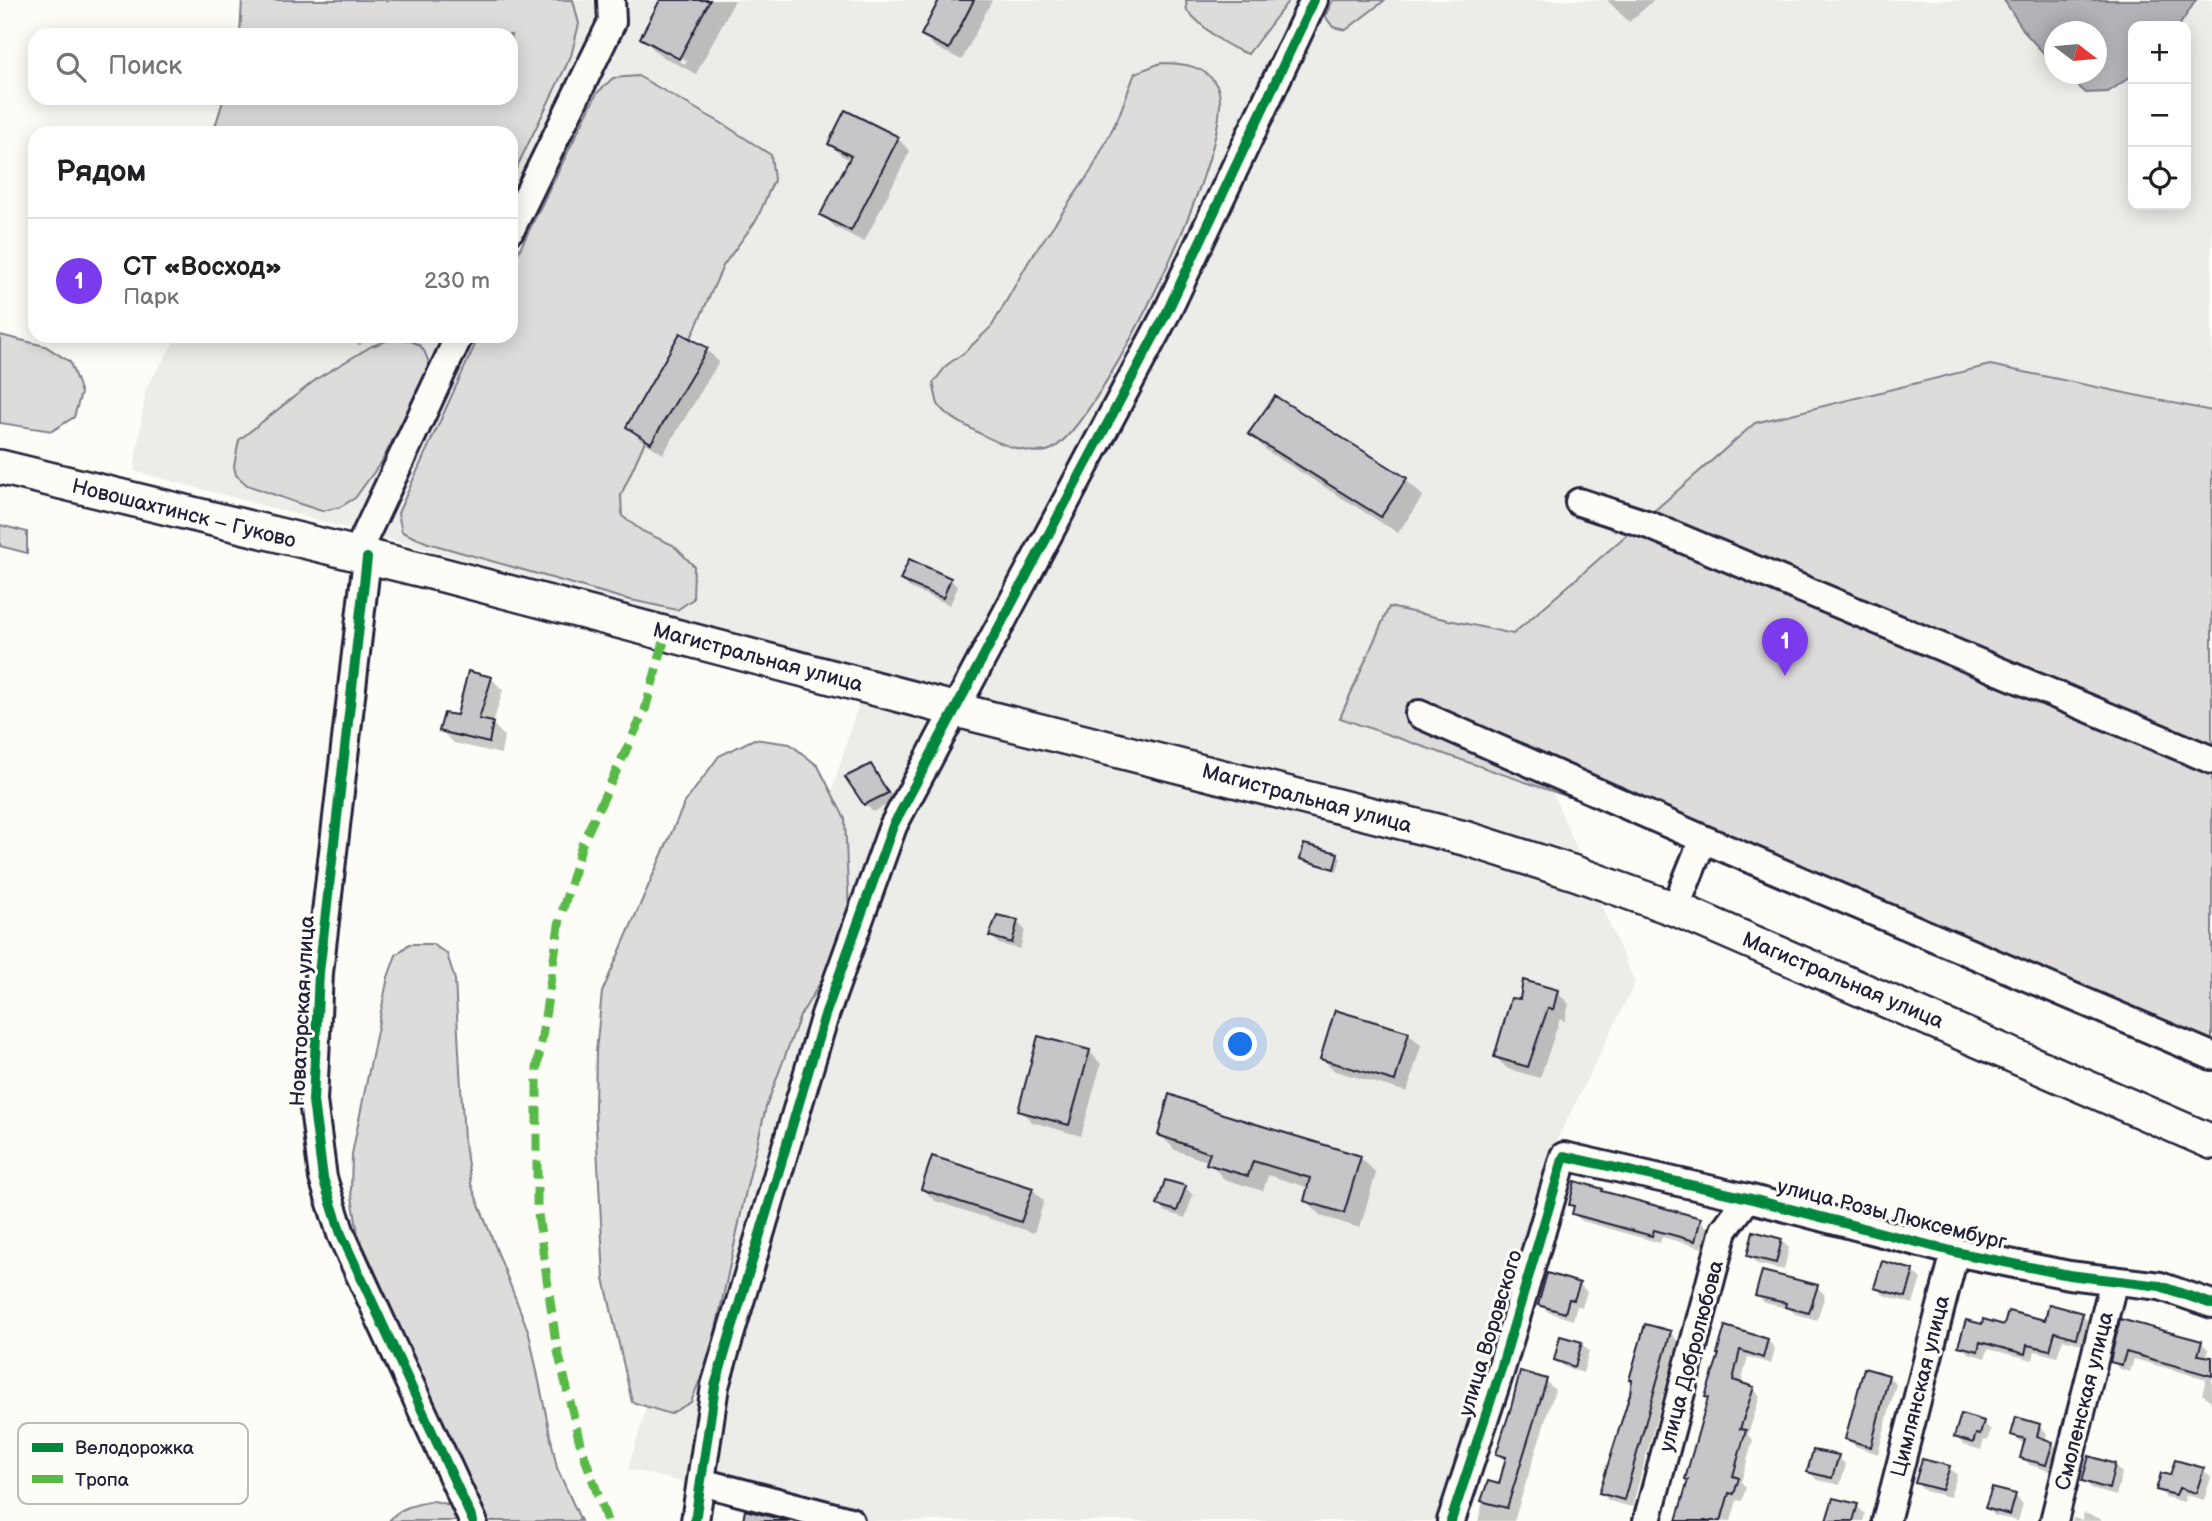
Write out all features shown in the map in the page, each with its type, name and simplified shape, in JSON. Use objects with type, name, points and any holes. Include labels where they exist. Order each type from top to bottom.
[{"type":"main road","name":"Новошахтинск – Гуково","points":[[0,467],[361,556]]},
{"type":"main road","name":"Магистральная улица","points":[[361,556],[1468,839],[1675,909],[1863,988],[2212,1142]]},
{"type":"street","points":[[518,215],[612,22],[611,0]]},
{"type":"street","points":[[695,1521],[715,1386],[825,1015],[892,826],[1167,312],[1314,0]]},
{"type":"street","name":"Новаторская улица","points":[[456,343],[361,556],[319,973],[313,1101],[323,1178],[341,1234],[473,1521]]},
{"type":"street","points":[[1579,502],[1649,525],[2212,760]]},
{"type":"street","points":[[1419,714],[1703,839],[2212,1056]]},
{"type":"street","points":[[1675,909],[1703,839]]},
{"type":"street","name":"улица Розы Люксембург","points":[[1564,1156],[1748,1198],[1955,1252],[2069,1275],[2160,1286],[2212,1304]]},
{"type":"street","name":"улица Воровского","points":[[1451,1521],[1501,1369],[1564,1156]]},
{"type":"street","name":"улица Добролюбова","points":[[1647,1521],[1724,1230],[1748,1198]]},
{"type":"street","name":"Цимлянская улица","points":[[1886,1521],[1955,1252]]},
{"type":"street","name":"Смоленская улица","points":[[2054,1521],[2114,1280]]},
{"type":"street","points":[[701,1482],[850,1521]]},
{"type":"shaded area","points":[[242,0],[573,0],[579,24],[571,56],[518,165],[518,126],[215,126],[222,105],[518,105],[518,28],[240,28]]},
{"type":"shaded area","points":[[384,0],[2212,0],[2212,456],[1500,672],[1635,983],[1549,1156],[1436,1521],[849,1521],[628,1469],[869,668],[134,471],[146,388],[174,343],[518,343],[518,126],[511,126],[511,105],[518,105],[518,28],[486,28]]},
{"type":"shaded area","points":[[1186,0],[1289,0],[1248,54],[1208,31],[1187,11]]},
{"type":"shaded area","points":[[1333,0],[1385,0],[1346,30],[1333,27],[1325,16]]},
{"type":"shaded area","points":[[2004,0],[2196,0],[2182,21],[2128,21],[2128,78],[2108,92],[2086,93],[2076,84],[2107,84],[2107,21],[2044,21],[2044,53],[2026,34]]},
{"type":"shaded area","points":[[1161,63],[1200,69],[1212,79],[1217,86],[1219,115],[1209,160],[1189,216],[1162,276],[1102,388],[1074,428],[1052,449],[1026,451],[988,438],[957,421],[941,408],[933,383],[947,365],[992,326],[1029,261],[1091,171],[1118,118],[1135,73]]},
{"type":"shaded area","points":[[638,76],[723,124],[771,155],[774,180],[757,219],[723,266],[621,495],[622,516],[642,531],[673,545],[694,566],[693,599],[677,610],[622,598],[428,543],[402,532],[398,513],[476,343],[518,343],[518,253],[597,93],[613,78]]},
{"type":"shaded area","points":[[0,335],[45,346],[70,362],[81,393],[74,417],[52,431],[0,423]]},
{"type":"shaded area","points":[[380,343],[415,343],[426,353],[430,367],[382,461],[355,498],[340,507],[322,511],[247,485],[236,475],[234,466],[239,440],[318,378]]},
{"type":"shaded area","points":[[1990,365],[2212,411],[2212,1063],[1679,835],[1340,718],[1389,607],[1513,634],[1755,423]]},
{"type":"shaded area","points":[[0,525],[27,532],[27,553],[0,546]]},
{"type":"shaded area","points":[[754,739],[790,744],[818,766],[845,819],[849,912],[825,975],[800,1016],[766,1107],[711,1352],[691,1402],[670,1414],[632,1402],[604,1278],[595,1108],[596,1052],[602,992],[684,804],[719,756]]},
{"type":"shaded area","points":[[409,944],[432,944],[447,954],[455,980],[464,1140],[471,1184],[529,1333],[557,1468],[581,1521],[488,1521],[358,1234],[351,1191],[352,1154],[388,977],[396,955]]},
{"type":"shaded area","points":[[434,1501],[450,1505],[464,1521],[389,1521],[403,1509]]},
{"type":"building","points":[[660,0],[710,0],[679,59],[640,38]]},
{"type":"building","points":[[939,0],[974,0],[949,49],[921,35]]},
{"type":"building","points":[[845,110],[899,137],[851,231],[820,215],[851,156],[828,144]]},
{"type":"building","points":[[680,333],[708,348],[651,443],[626,427]]},
{"type":"building","points":[[1275,396],[1407,478],[1381,517],[1248,434]]},
{"type":"building","points":[[909,559],[951,578],[943,598],[900,580]]},
{"type":"building","points":[[468,671],[492,677],[479,719],[493,722],[489,743],[439,731],[444,713],[457,715]]},
{"type":"building","points":[[871,764],[888,793],[864,805],[845,777]]},
{"type":"building","points":[[1304,844],[1338,853],[1334,869],[1300,859]]},
{"type":"building","points":[[997,915],[1018,920],[1012,943],[989,936]]},
{"type":"building","points":[[1523,980],[1558,990],[1553,1010],[1548,1008],[1528,1067],[1494,1057],[1511,998],[1520,999]]},
{"type":"building","points":[[1335,1010],[1409,1032],[1395,1081],[1320,1059]]},
{"type":"building","points":[[1038,1036],[1090,1050],[1069,1125],[1018,1111]]},
{"type":"building","points":[[1169,1094],[1223,1114],[1361,1156],[1344,1213],[1304,1201],[1310,1178],[1253,1161],[1248,1176],[1206,1164],[1210,1153],[1158,1135]]},
{"type":"building","points":[[932,1156],[1033,1188],[1021,1222],[921,1189]]},
{"type":"building","points":[[1165,1180],[1186,1186],[1177,1211],[1157,1205]]},
{"type":"building","points":[[1575,1181],[1701,1218],[1695,1241],[1654,1230],[1652,1236],[1572,1214],[1574,1206],[1569,1205]]},
{"type":"building","points":[[1753,1231],[1782,1239],[1776,1263],[1747,1256]]},
{"type":"building","points":[[1882,1261],[1914,1270],[1906,1297],[1874,1288]]},
{"type":"building","points":[[1762,1271],[1818,1285],[1809,1313],[1785,1307],[1786,1303],[1755,1296]]},
{"type":"building","points":[[1547,1273],[1580,1283],[1574,1300],[1569,1299],[1565,1313],[1538,1305]]},
{"type":"building","points":[[2049,1304],[2083,1313],[2076,1338],[2055,1332],[2050,1350],[2027,1345],[2025,1354],[1980,1342],[1978,1351],[1958,1346],[1966,1320],[1982,1324],[1983,1319],[2004,1325],[2008,1311],[2045,1320]]},
{"type":"building","points":[[2120,1319],[2202,1341],[2198,1355],[2212,1357],[2212,1376],[2126,1352],[2122,1365],[2110,1362]]},
{"type":"building","points":[[1645,1324],[1671,1331],[1624,1500],[1599,1493],[1630,1394],[1632,1380],[1629,1380]]},
{"type":"building","points":[[1725,1326],[1768,1339],[1763,1358],[1740,1350],[1733,1380],[1754,1387],[1740,1429],[1746,1430],[1733,1476],[1739,1478],[1734,1494],[1729,1493],[1721,1521],[1676,1521],[1708,1398],[1705,1397]]},
{"type":"building","points":[[1560,1336],[1582,1342],[1575,1367],[1554,1360]]},
{"type":"building","points":[[1864,1368],[1889,1375],[1871,1447],[1845,1439]]},
{"type":"building","points":[[1520,1371],[1547,1379],[1507,1508],[1481,1501],[1488,1481],[1499,1484],[1506,1457],[1496,1454]]},
{"type":"building","points":[[1961,1414],[1984,1421],[1980,1435],[1976,1434],[1973,1443],[1954,1437]]},
{"type":"building","points":[[2016,1417],[2040,1424],[2037,1436],[2053,1442],[2046,1465],[2020,1458],[2025,1439],[2011,1435]]},
{"type":"building","points":[[1813,1450],[1839,1455],[1832,1478],[1807,1472]]},
{"type":"building","points":[[2089,1456],[2115,1464],[2109,1489],[2082,1481]]},
{"type":"building","points":[[1922,1459],[1950,1466],[1942,1490],[1915,1483]]},
{"type":"building","points":[[2175,1460],[2204,1468],[2196,1493],[2179,1488],[2176,1495],[2156,1490],[2161,1473],[2170,1475]]},
{"type":"building","points":[[1992,1488],[2016,1494],[2010,1515],[1985,1508]]},
{"type":"building","points":[[1833,1498],[1858,1504],[1853,1521],[1826,1521]]},
{"type":"building","points":[[745,1510],[788,1521],[743,1521]]},
{"type":"marked path","points":[[607,1521],[580,1443],[556,1343],[537,1207],[537,1069],[560,919],[582,844],[645,710],[666,634]]},
{"type":"cycle path","points":[[695,1521],[715,1386],[825,1015],[893,826],[1167,312],[1314,0]]},
{"type":"cycle path","points":[[367,558],[319,973],[313,1101],[323,1178],[341,1234],[473,1521]]},
{"type":"cycle path","points":[[1451,1521],[1501,1369],[1564,1156],[1748,1198],[1955,1252],[2069,1275],[2160,1286],[2212,1304]]},
{"type":"place","name":"СТ «Восход»","points":[[1785,676]]}]
